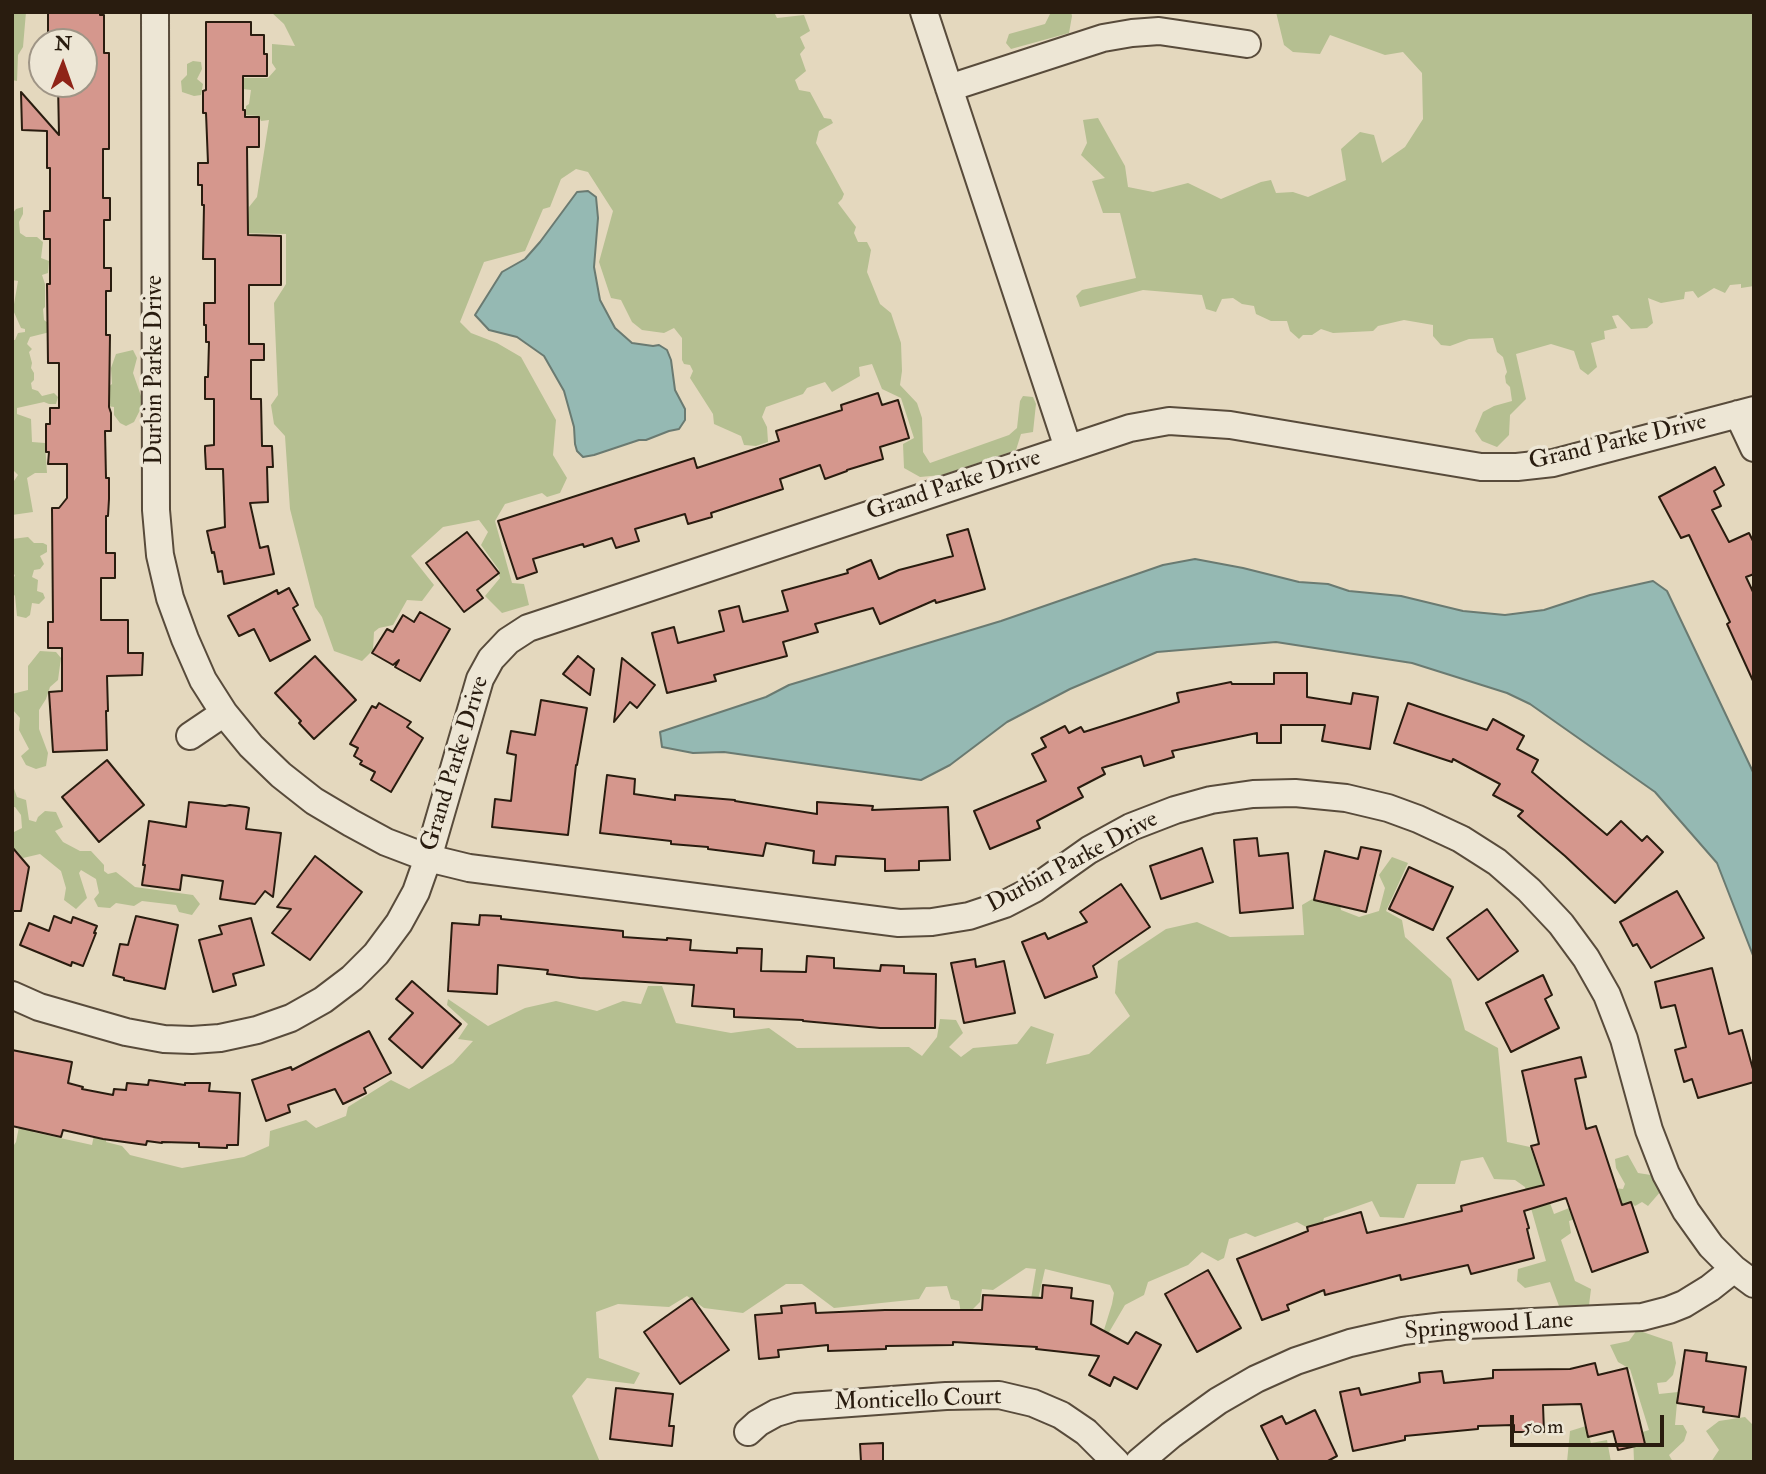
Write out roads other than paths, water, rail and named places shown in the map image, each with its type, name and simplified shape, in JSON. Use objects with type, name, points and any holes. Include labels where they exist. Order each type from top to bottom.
[{"type":"street","name":"Durbin Parke Drive","points":[[155,12],[156,496],[160,555],[170,598],[203,680],[224,713],[281,775],[314,800],[386,842],[428,858],[469,868],[899,923],[932,922],[969,916],[1005,904],[1034,889],[1089,850],[1131,827],[1199,803],[1253,794],[1296,793],[1346,798],[1388,808],[1461,839],[1497,862],[1562,924],[1587,958],[1607,995],[1624,1039],[1649,1130],[1666,1174],[1686,1211],[1711,1246],[1744,1276]]},
{"type":"street","name":"Grand Parke Drive","points":[[924,12],[1068,448]]},
{"type":"street","points":[[949,88],[1122,34],[1159,32],[1247,44]]},
{"type":"street","points":[[1746,412],[1754,447]]},
{"type":"street","name":"Grand Parke Drive","points":[[12,995],[39,1007],[126,1032],[164,1039],[192,1040],[220,1038],[257,1030],[291,1017],[323,1000],[352,978],[376,954],[399,923],[416,892],[480,679],[491,659],[508,641],[527,628],[1130,428],[1169,421],[1230,425],[1482,467],[1517,467],[1552,463],[1746,412]]},
{"type":"street","points":[[190,736],[224,713]]},
{"type":"street","name":"Springwood Lane","points":[[1139,1462],[1218,1401],[1256,1379],[1296,1361],[1350,1343],[1403,1331],[1444,1326],[1642,1317],[1670,1310],[1710,1288],[1744,1276]]},
{"type":"street","name":"Monticello Court","points":[[748,1432],[776,1413],[796,1407],[946,1396],[999,1395],[1033,1403],[1061,1415],[1086,1432],[1116,1462]]},
{"type":"water","points":[[588,191],[596,197],[598,218],[594,267],[600,300],[615,328],[632,343],[659,345],[667,350],[675,390],[685,409],[685,420],[679,429],[583,457],[577,451],[574,427],[564,391],[544,356],[517,337],[489,330],[475,315],[502,272],[525,259],[577,192]]},
{"type":"water","points":[[1195,559],[1299,582],[1328,584],[1349,591],[1401,596],[1463,611],[1505,615],[1544,610],[1590,595],[1653,581],[1667,591],[1754,774],[1754,958],[1717,863],[1655,792],[1530,704],[1507,693],[1412,663],[1276,642],[1157,652],[1070,689],[1007,722],[950,765],[921,780],[724,752],[693,753],[662,747],[660,732],[766,697],[789,685],[1001,621],[1163,565]]}]
